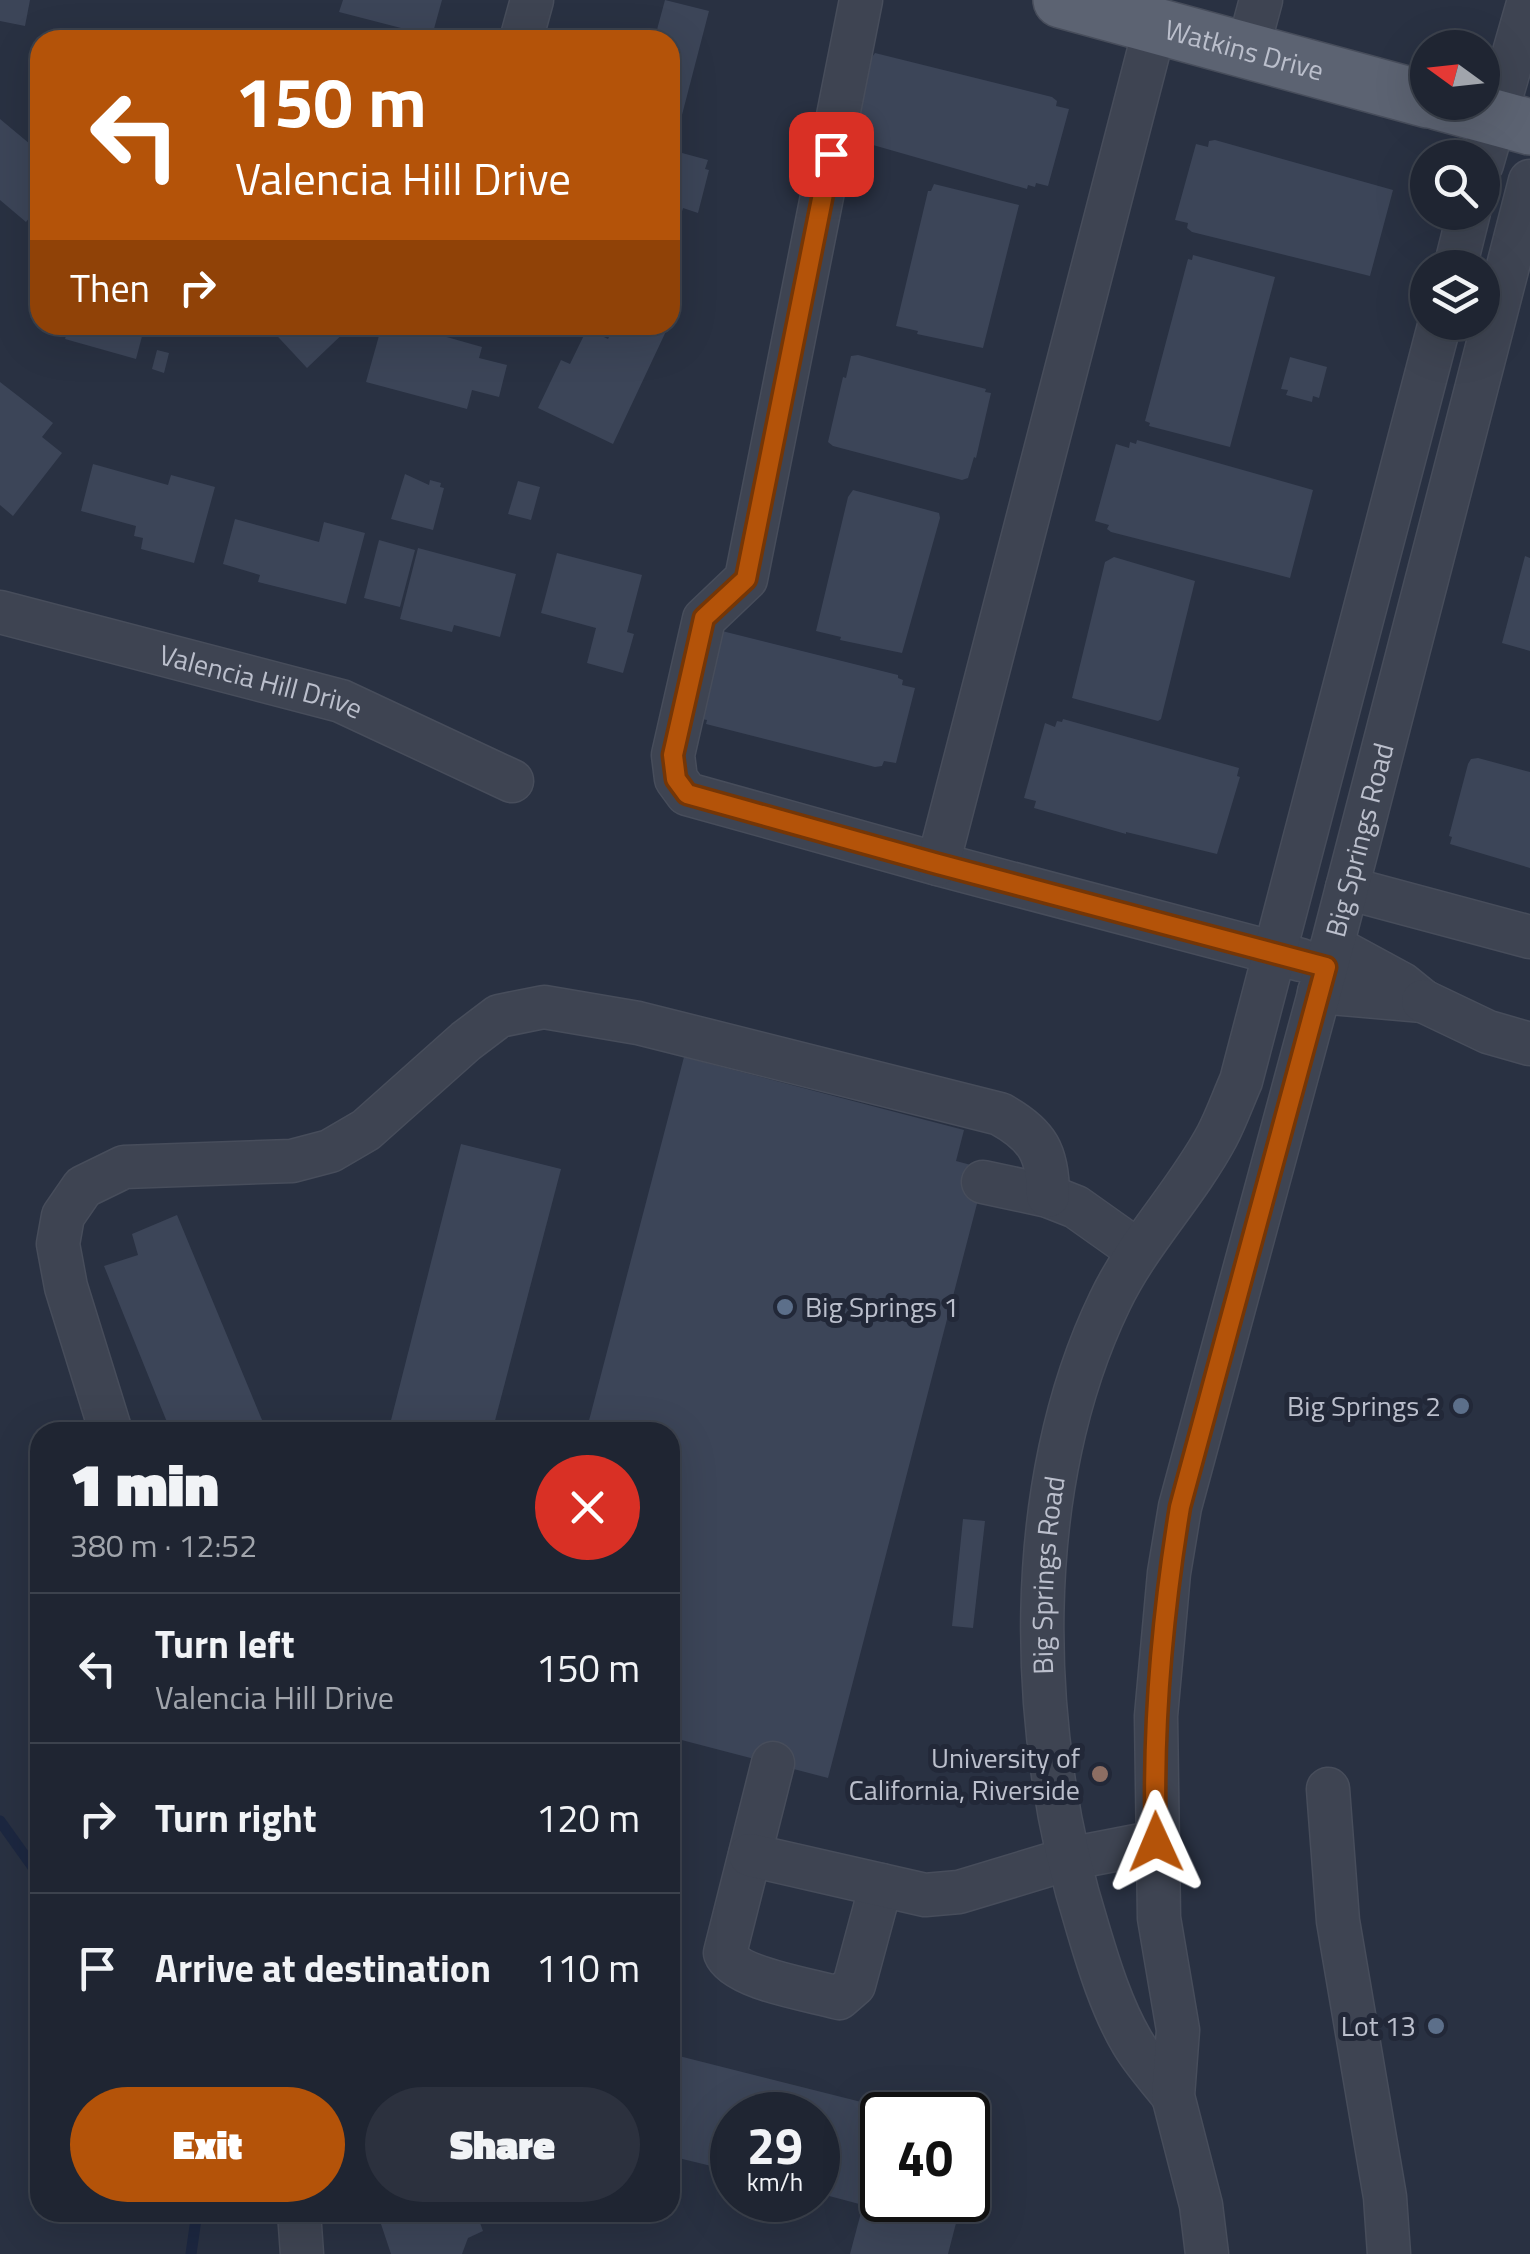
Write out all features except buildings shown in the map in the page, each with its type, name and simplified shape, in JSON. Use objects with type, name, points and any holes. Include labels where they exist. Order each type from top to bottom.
[{"type":"main road","name":"Watkins Drive","points":[[1070,1],[1410,95]]},
{"type":"main road","points":[[1472,120],[1503,136]]},
{"type":"street","points":[[524,30],[532,0]]},
{"type":"street","points":[[862,0],[746,579],[704,618],[676,733],[676,779],[687,794],[1326,968],[1423,1001],[1488,1032],[1530,1044]]},
{"type":"street","points":[[1247,52],[1261,0]]},
{"type":"street","points":[[1503,136],[1529,0]]},
{"type":"street","points":[[938,864],[1156,27]]},
{"type":"street","name":"Big Springs Road","points":[[1207,2254],[1201,2204],[1173,2096],[1178,2030],[1159,1918],[1156,1716],[1169,1573],[1180,1507],[1326,968],[1530,180]]},
{"type":"street","name":"Big Springs Road","points":[[1173,2096],[1131,2041],[1099,1966],[1059,1820],[1041,1667],[1044,1581],[1055,1484],[1072,1399],[1110,1300],[1138,1251],[1216,1138],[1241,1081],[1435,340]]},
{"type":"street","name":"Valencia Hill Drive","points":[[0,612],[340,701],[512,781]]},
{"type":"street","points":[[1347,888],[1530,936]]},
{"type":"street","points":[[109,1422],[66,1286],[58,1244],[63,1216],[84,1188],[124,1167],[292,1160],[330,1151],[366,1130],[499,1016],[544,1007],[638,1024],[1000,1114],[1025,1128],[1042,1152],[1048,1172],[1048,1196]]},
{"type":"street","points":[[983,1182],[1048,1196],[1076,1207],[1138,1251]]},
{"type":"street","points":[[774,1763],[725,1953],[727,1960],[740,1971],[839,1998],[854,1985],[881,1885]]},
{"type":"street","points":[[1328,1788],[1338,1921],[1385,2197],[1389,2254]]},
{"type":"street","points":[[750,1855],[925,1895],[959,1892],[1068,1860],[1156,1842]]},
{"type":"street","points":[[300,2222],[302,2254]]},
{"type":"waterway","points":[[0,1821],[30,1863]]},
{"type":"waterway","points":[[191,2254],[196,2222]]},
{"type":"place","name":"Big Springs 1","points":[[785,1307]]},
{"type":"place","name":"Big Springs 2","points":[[1461,1406]]},
{"type":"place","name":"University of California, Riverside","points":[[1100,1774]]},
{"type":"place","name":"Lot 13","points":[[1436,2026]]},
{"type":"route","points":[[831,154],[746,579],[704,618],[676,733],[676,779],[687,794],[1326,967],[1180,1507],[1169,1573],[1156,1716],[1156,1842]]}]
